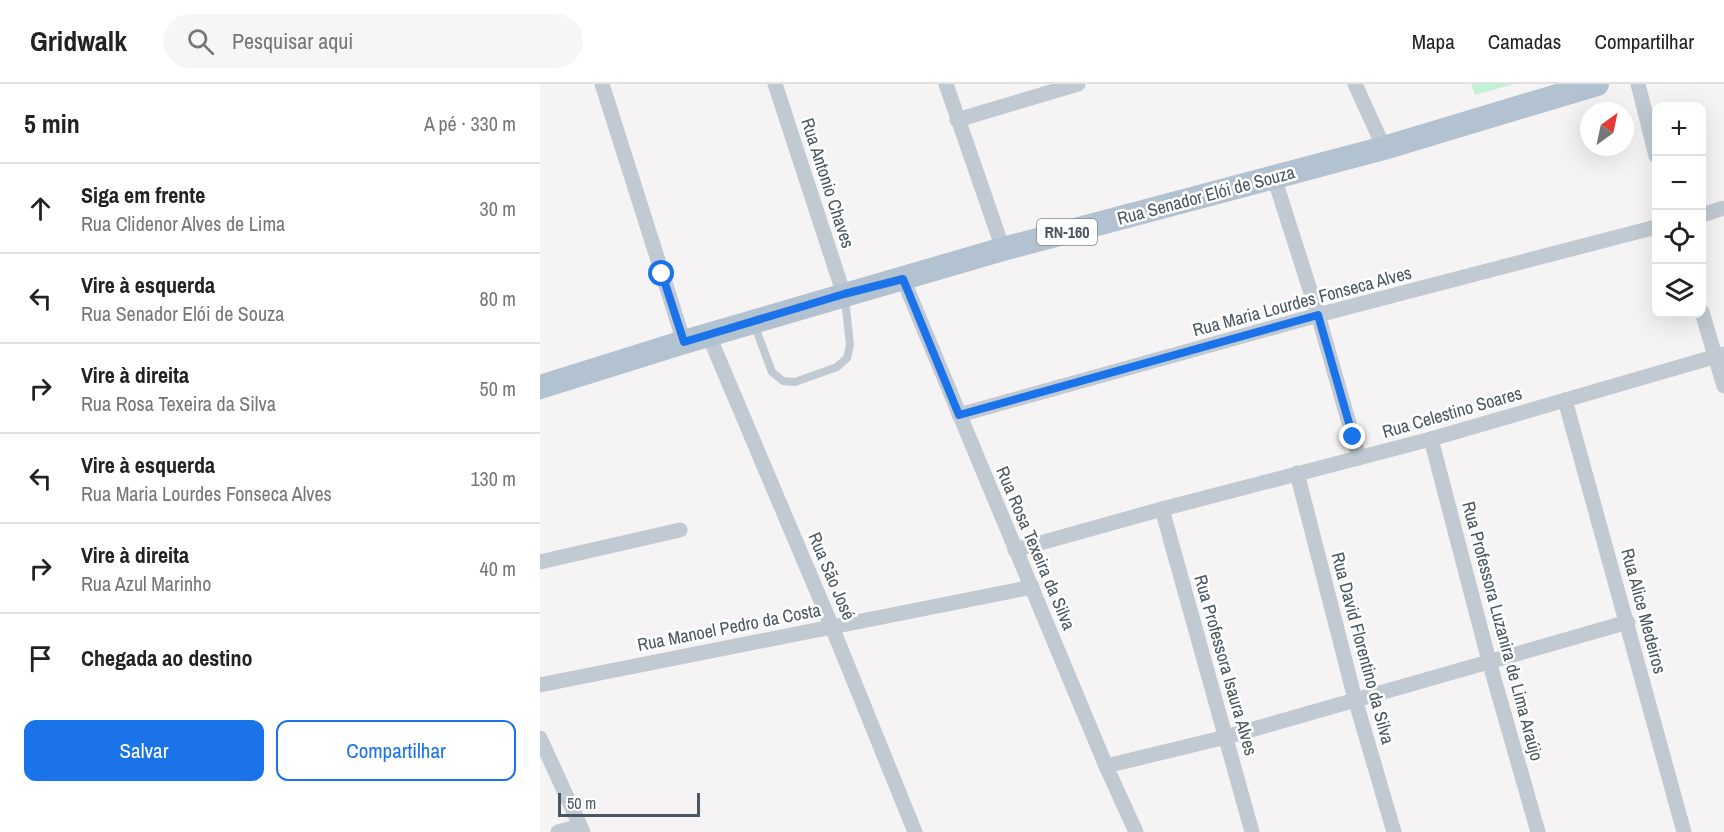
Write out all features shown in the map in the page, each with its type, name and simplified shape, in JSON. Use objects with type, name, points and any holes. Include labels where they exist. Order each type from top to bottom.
[{"type":"main road","name":"Rua Senador Elói de Souza","points":[[540,387],[844,294],[1003,249],[1384,148],[1597,84]]},
{"type":"street","points":[[602,84],[684,342]]},
{"type":"street","name":"Rua Antonio Chaves","points":[[775,84],[844,294]]},
{"type":"street","points":[[946,84],[1003,249]]},
{"type":"street","points":[[957,120],[1078,84]]},
{"type":"street","points":[[1355,84],[1384,148]]},
{"type":"street","points":[[1638,84],[1652,140]]},
{"type":"street","points":[[1274,177],[1318,315],[1359,458]]},
{"type":"street","points":[[1706,213],[1724,208]]},
{"type":"street","name":"Rua Maria Lourdes Fonseca Alves","points":[[959,415],[1318,315],[1652,228]]},
{"type":"street","name":"Rua Rosa Texeira da Silva","points":[[903,279],[1106,766],[1136,832]]},
{"type":"street","points":[[1704,318],[1720,356],[1724,386]]},
{"type":"street","name":"Rua São José","points":[[709,336],[832,627],[915,832]]},
{"type":"street","name":"Rua Celestino Soares","points":[[1016,550],[1162,509],[1431,439],[1720,356]]},
{"type":"street","name":"Rua Alice Medeiros","points":[[1565,400],[1684,832]]},
{"type":"street","name":"Rua Professora Luzanira de Lima Araújo","points":[[1431,439],[1489,661],[1538,832]]},
{"type":"street","name":"Rua David Florentino da Silva","points":[[1297,473],[1355,699],[1394,832]]},
{"type":"street","name":"Rua Professora Isaura Alves","points":[[1162,509],[1252,832]]},
{"type":"street","points":[[540,562],[680,530]]},
{"type":"street","name":"Rua Manoel Pedro da Costa","points":[[540,685],[1032,587]]},
{"type":"street","points":[[1106,766],[1226,737],[1628,622]]},
{"type":"street","points":[[540,738],[581,829],[558,832]]},
{"type":"lane","points":[[753,322],[772,372],[783,381],[795,382],[837,367],[847,358],[850,345],[844,294]]},
{"type":"green space","points":[[1471,84],[1514,84],[1475,95]]},
{"type":"route","points":[[662,274],[684,342],[844,294],[903,279],[959,415],[1318,315],[1353,437]]}]
